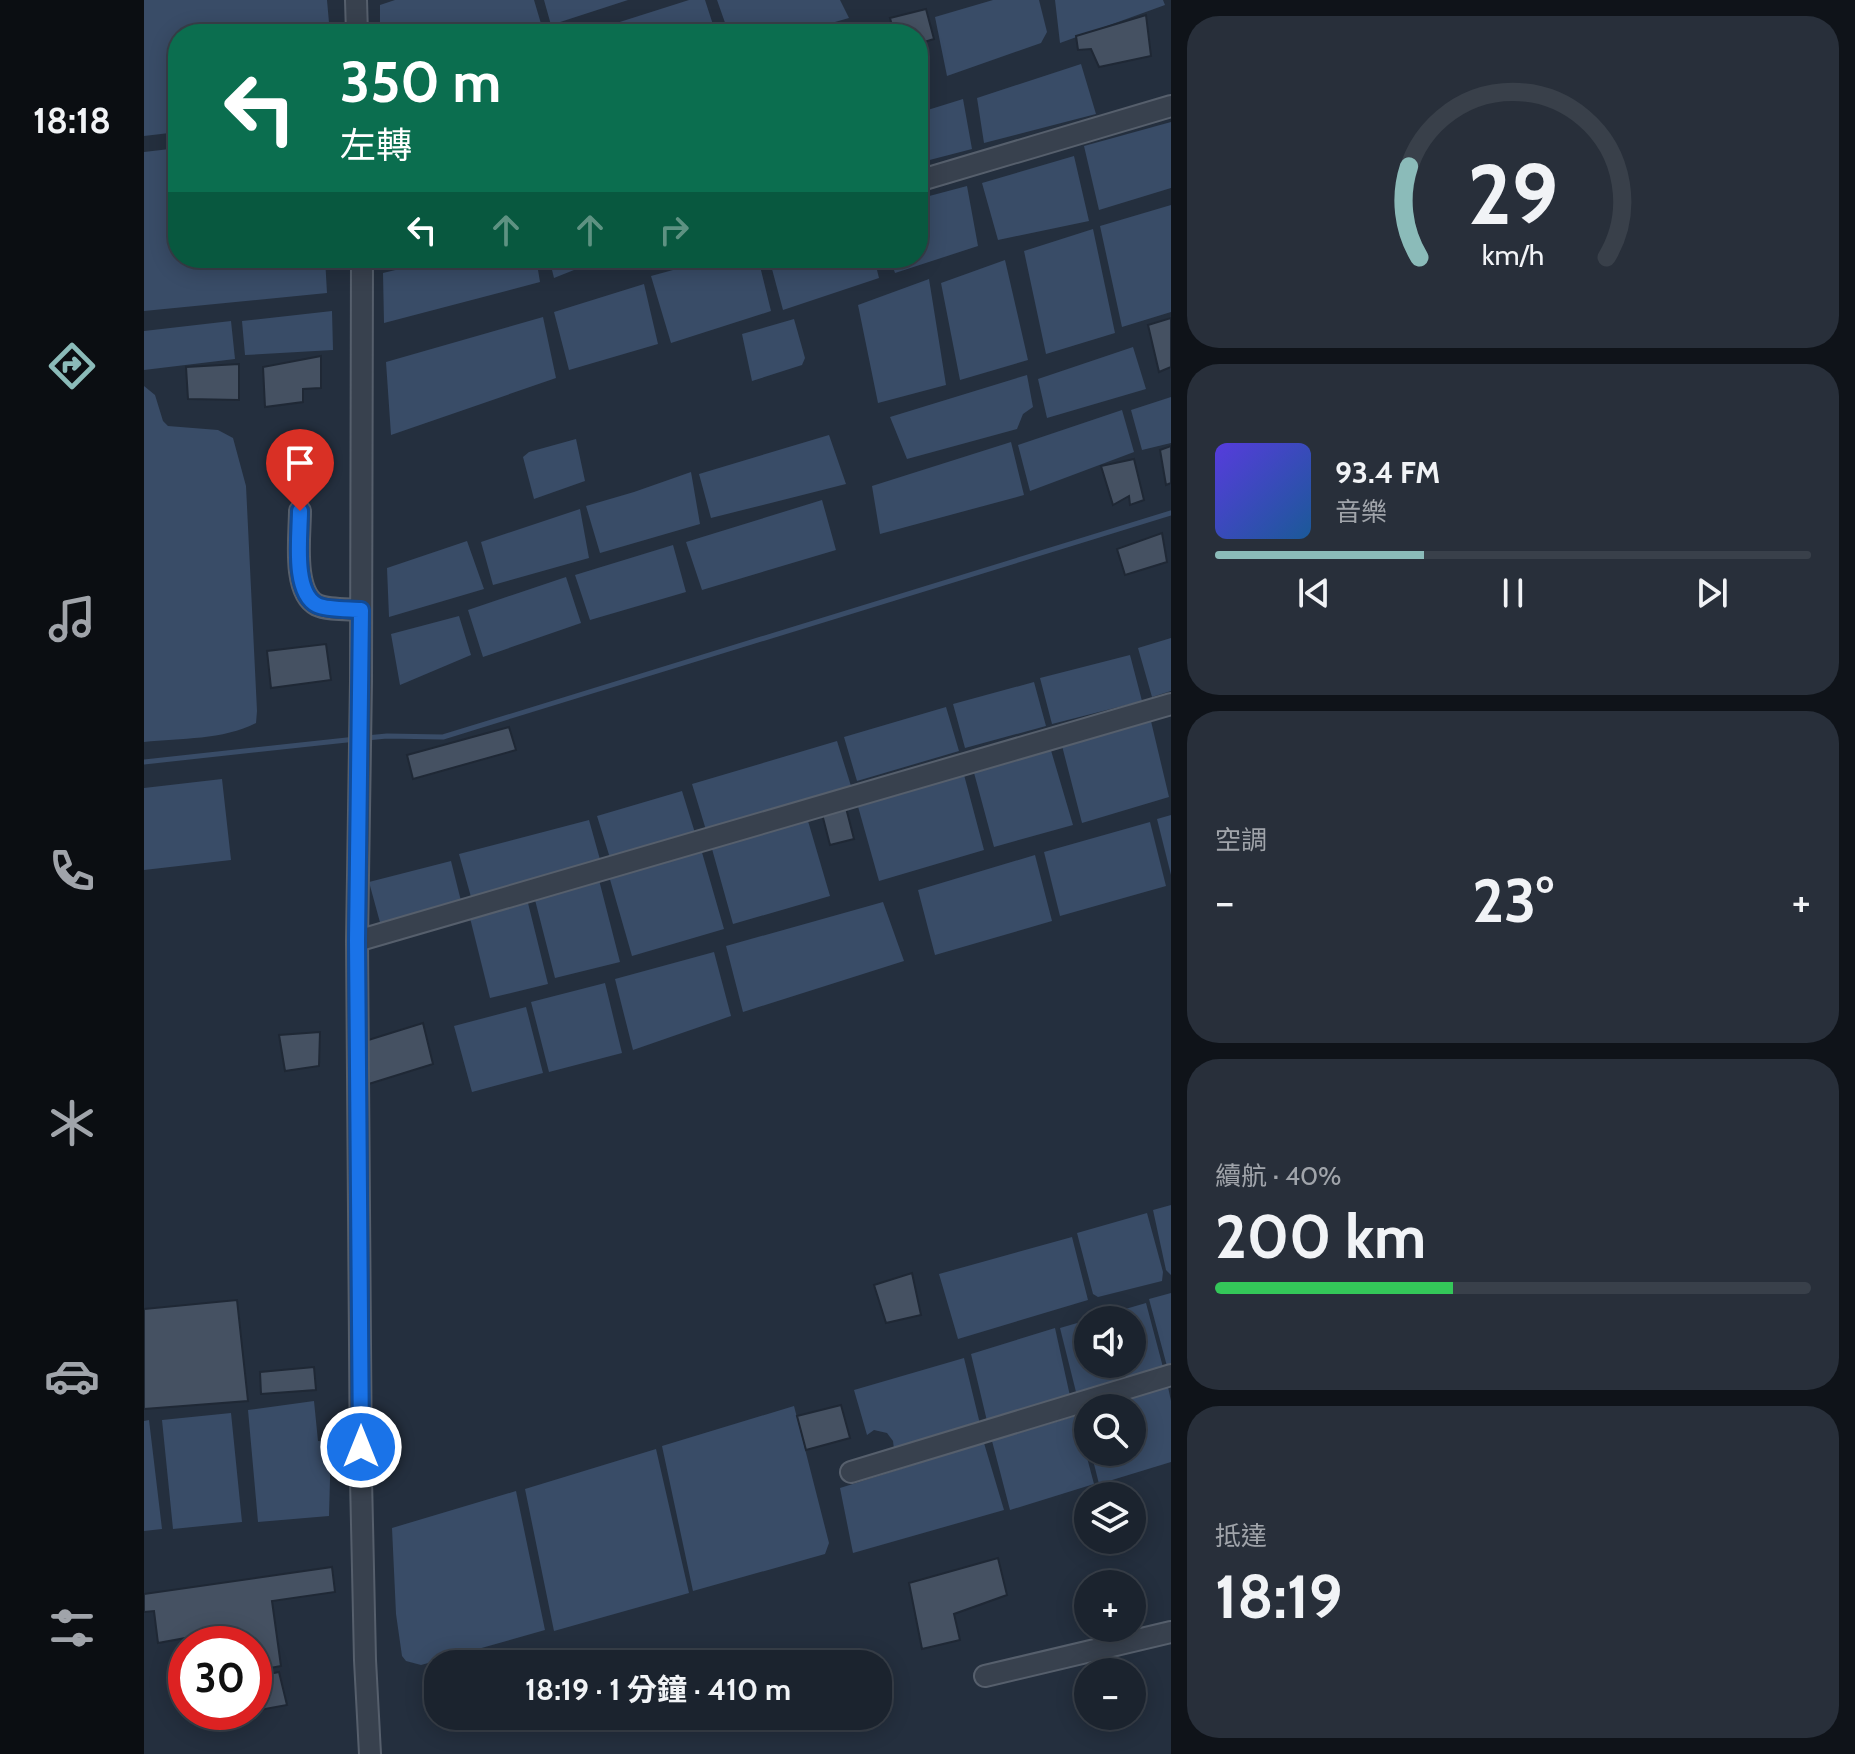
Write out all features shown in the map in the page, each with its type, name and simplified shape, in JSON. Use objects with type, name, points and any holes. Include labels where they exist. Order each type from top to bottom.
[{"type":"street","points":[[356,0],[357,24]]},
{"type":"street","points":[[928,178],[1171,106]]},
{"type":"street","points":[[362,268],[357,941],[361,1479],[370,1754]]},
{"type":"street","points":[[300,511],[300,573],[307,597],[319,606],[361,610]]},
{"type":"street","points":[[357,941],[1171,704]]},
{"type":"street","points":[[851,1472],[1171,1375]]},
{"type":"street","points":[[985,1676],[1171,1632]]},
{"type":"water","points":[[144,0],[327,0],[329,24],[168,24],[168,133],[144,136]]},
{"type":"water","points":[[395,0],[534,0],[541,24],[380,24],[380,5]]},
{"type":"water","points":[[544,0],[628,0],[554,24],[551,24]]},
{"type":"water","points":[[689,0],[705,0],[713,24],[613,24]]},
{"type":"water","points":[[717,0],[840,0],[849,18],[828,24],[725,24]]},
{"type":"water","points":[[993,0],[1039,0],[1047,32],[1041,43],[947,76],[935,17]]},
{"type":"water","points":[[1055,0],[1163,0],[1165,5],[1060,43]]},
{"type":"water","points":[[1081,64],[1096,114],[984,143],[977,98]]},
{"type":"water","points":[[963,99],[972,149],[928,160],[928,110]]},
{"type":"water","points":[[1171,122],[1171,188],[1099,210],[1084,146]]},
{"type":"water","points":[[168,149],[168,268],[326,268],[327,293],[144,311],[144,152]]},
{"type":"water","points":[[1074,156],[1089,221],[998,240],[982,183]]},
{"type":"water","points":[[967,186],[978,246],[928,262],[928,196]]},
{"type":"water","points":[[1171,205],[1171,312],[1122,327],[1100,226]]},
{"type":"water","points":[[1093,229],[1115,333],[1046,354],[1024,251]]},
{"type":"water","points":[[1005,260],[1028,360],[960,380],[941,283]]},
{"type":"water","points":[[404,268],[538,268],[540,282],[384,323],[383,273]]},
{"type":"water","points":[[552,268],[579,268],[554,278]]},
{"type":"water","points":[[680,268],[760,268],[771,311],[671,343],[651,276]]},
{"type":"water","points":[[772,268],[876,268],[879,278],[783,310]]},
{"type":"water","points":[[893,268],[910,268],[895,273]]},
{"type":"water","points":[[929,279],[946,385],[878,403],[858,305]]},
{"type":"water","points":[[644,284],[658,344],[569,370],[554,312]]},
{"type":"water","points":[[332,311],[333,350],[245,355],[242,321]]},
{"type":"water","points":[[543,317],[556,378],[391,435],[386,362]]},
{"type":"water","points":[[794,319],[805,358],[802,365],[752,381],[742,334]]},
{"type":"water","points":[[231,321],[235,359],[144,370],[144,331]]},
{"type":"water","points":[[1133,347],[1146,389],[1047,418],[1038,379]]},
{"type":"water","points":[[1027,375],[1033,407],[1023,414],[1017,429],[907,459],[890,417]]},
{"type":"water","points":[[144,386],[155,395],[163,421],[168,426],[218,430],[233,438],[246,486],[257,711],[256,723],[230,733],[144,742]]},
{"type":"water","points":[[1171,397],[1171,443],[1142,450],[1131,410]]},
{"type":"water","points":[[1122,410],[1134,452],[1030,491],[1018,445]]},
{"type":"water","points":[[829,435],[846,484],[711,518],[699,474]]},
{"type":"water","points":[[576,439],[585,481],[534,499],[523,457],[529,452]]},
{"type":"water","points":[[1011,442],[1024,495],[880,534],[872,486]]},
{"type":"water","points":[[691,472],[700,524],[600,553],[586,506]]},
{"type":"water","points":[[822,500],[836,550],[702,590],[686,542]]},
{"type":"water","points":[[580,509],[589,558],[493,585],[481,542]]},
{"type":"water","points":[[467,541],[484,589],[389,617],[387,568]]},
{"type":"water","points":[[673,545],[686,592],[590,620],[575,575]]},
{"type":"water","points":[[566,577],[581,623],[483,657],[468,610]]},
{"type":"water","points":[[459,616],[471,655],[400,685],[391,634]]},
{"type":"water","points":[[1171,638],[1171,691],[1152,697],[1138,648]]},
{"type":"water","points":[[1130,655],[1142,701],[1052,724],[1040,678]]},
{"type":"water","points":[[1034,682],[1046,726],[965,748],[953,704]]},
{"type":"water","points":[[946,707],[959,751],[857,781],[844,737]]},
{"type":"water","points":[[1150,717],[1169,797],[1082,823],[1061,742]]},
{"type":"water","points":[[837,741],[851,786],[706,830],[692,784]]},
{"type":"water","points":[[1050,747],[1073,825],[994,847],[973,769]]},
{"type":"water","points":[[963,771],[984,850],[879,881],[857,803]]},
{"type":"water","points":[[222,779],[231,860],[144,870],[144,788]]},
{"type":"water","points":[[682,791],[695,833],[610,858],[597,816]]},
{"type":"water","points":[[1171,815],[1171,875],[1157,819]]},
{"type":"water","points":[[589,820],[601,863],[471,897],[459,854]]},
{"type":"water","points":[[808,821],[830,896],[733,924],[712,849]]},
{"type":"water","points":[[1150,822],[1166,886],[1060,916],[1044,852]]},
{"type":"water","points":[[701,849],[724,929],[632,956],[609,876]]},
{"type":"water","points":[[1035,855],[1052,921],[935,955],[918,890]]},
{"type":"water","points":[[451,861],[462,905],[381,926],[369,882]]},
{"type":"water","points":[[599,880],[620,962],[555,978],[534,896]]},
{"type":"water","points":[[527,899],[548,984],[490,998],[469,914]]},
{"type":"water","points":[[883,902],[904,961],[743,1012],[726,946]]},
{"type":"water","points":[[714,952],[731,1016],[633,1050],[615,979]]},
{"type":"water","points":[[605,983],[622,1053],[549,1072],[531,1002]]},
{"type":"water","points":[[526,1007],[543,1073],[472,1092],[454,1026]]},
{"type":"water","points":[[1171,1205],[1171,1275],[1166,1270],[1153,1210]]},
{"type":"water","points":[[1147,1213],[1163,1272],[1162,1281],[1098,1297],[1093,1294],[1077,1233]]},
{"type":"water","points":[[1072,1237],[1088,1300],[958,1339],[939,1274]]},
{"type":"water","points":[[1171,1293],[1171,1369],[1168,1370],[1149,1299]]},
{"type":"water","points":[[1146,1303],[1164,1371],[1146,1376],[1146,1306],[1136,1306]]},
{"type":"water","points":[[1074,1324],[1074,1378],[1140,1378],[1076,1394],[1060,1328]]},
{"type":"water","points":[[1055,1328],[1070,1396],[987,1421],[971,1354]]},
{"type":"water","points":[[964,1358],[980,1424],[894,1449],[887,1433],[874,1430],[867,1435],[854,1390]]},
{"type":"water","points":[[1168,1387],[1171,1401],[1171,1462],[1098,1482],[1094,1466],[1146,1466],[1146,1394]]},
{"type":"water","points":[[314,1401],[318,1441],[331,1442],[329,1516],[258,1522],[248,1410]]},
{"type":"water","points":[[794,1406],[829,1543],[825,1554],[693,1591],[662,1446]]},
{"type":"water","points":[[231,1413],[242,1522],[173,1529],[162,1420]]},
{"type":"water","points":[[1074,1417],[1074,1466],[1089,1466],[1093,1482],[1074,1482],[1074,1490],[1010,1510],[992,1441]]},
{"type":"water","points":[[149,1420],[162,1529],[144,1531],[144,1421]]},
{"type":"water","points":[[984,1443],[1004,1510],[853,1553],[840,1488]]},
{"type":"water","points":[[656,1449],[689,1593],[554,1631],[525,1489]]},
{"type":"water","points":[[516,1491],[545,1630],[474,1650],[424,1650],[424,1664],[421,1665],[406,1661],[402,1656],[396,1614],[392,1528]]},
{"type":"building","points":[[926,9],[934,39],[928,41],[928,24],[892,24],[890,18]]},
{"type":"building","points":[[1146,15],[1151,56],[1099,67],[1091,49],[1078,50],[1076,36]]},
{"type":"building","points":[[1171,318],[1171,367],[1159,372],[1148,325]]},
{"type":"building","points":[[321,356],[321,388],[303,389],[303,402],[265,407],[263,367]]},
{"type":"building","points":[[239,364],[239,400],[188,399],[186,367]]},
{"type":"building","points":[[1171,446],[1171,483],[1166,485],[1160,450]]},
{"type":"building","points":[[1134,459],[1144,500],[1130,505],[1129,496],[1113,505],[1101,466]]},
{"type":"building","points":[[1162,533],[1167,562],[1125,575],[1117,549]]},
{"type":"building","points":[[326,644],[331,680],[271,688],[267,651]]},
{"type":"building","points":[[509,727],[516,750],[413,779],[407,755]]},
{"type":"building","points":[[845,804],[854,839],[830,845],[821,810]]},
{"type":"building","points":[[423,1023],[433,1064],[359,1087],[349,1046]]},
{"type":"building","points":[[320,1032],[319,1066],[285,1071],[279,1035]]},
{"type":"building","points":[[912,1273],[921,1315],[886,1323],[874,1285]]},
{"type":"building","points":[[237,1300],[248,1401],[144,1409],[144,1309]]},
{"type":"building","points":[[314,1367],[316,1390],[261,1394],[260,1372]]},
{"type":"building","points":[[841,1405],[850,1438],[806,1450],[797,1416]]},
{"type":"building","points":[[998,1558],[1007,1595],[954,1614],[960,1640],[922,1649],[909,1583]]},
{"type":"building","points":[[332,1567],[335,1592],[272,1601],[281,1666],[272,1668],[272,1626],[168,1626],[168,1641],[158,1643],[154,1611],[144,1612],[144,1594]]},
{"type":"building","points":[[279,1672],[287,1705],[272,1708],[272,1673]]},
{"type":"waterway","points":[[366,738],[443,737],[1171,513]]},
{"type":"waterway","points":[[144,762],[356,739]]},
{"type":"route","points":[[300,511],[300,573],[307,597],[319,606],[361,610],[357,941],[361,1447]]}]
